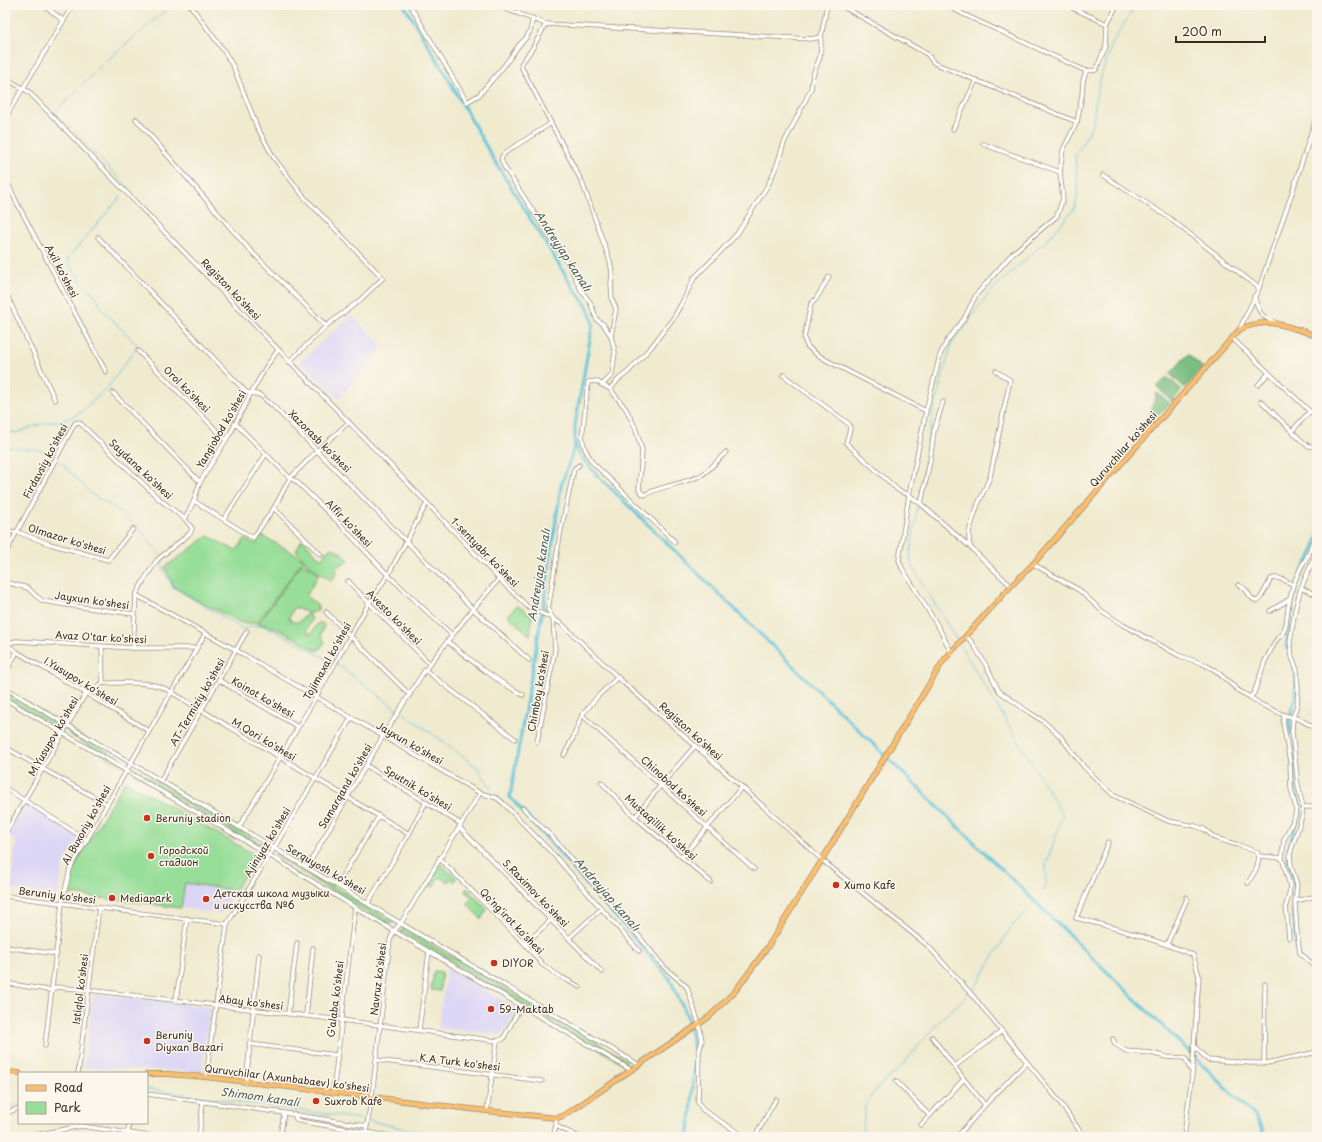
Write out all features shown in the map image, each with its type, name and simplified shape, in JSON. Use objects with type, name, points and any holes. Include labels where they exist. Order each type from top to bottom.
[{"type":"main road","name":"Quruvchilar ko'shesi","points":[[639,1065],[709,1017],[736,990],[767,948],[944,660],[1033,564],[1239,330],[1258,323],[1278,324],[1317,336]]},
{"type":"main road","points":[[556,1118],[563,1116],[574,1109],[639,1065]]},
{"type":"main road","points":[[5,1072],[18,1073]]},
{"type":"main road","name":"Quruvchilar (Axunbabaev) ko'shesi","points":[[148,1074],[206,1077],[246,1083],[372,1096],[556,1118]]},
{"type":"street","points":[[43,5],[64,21]]},
{"type":"street","points":[[5,118],[73,5]]},
{"type":"street","points":[[190,5],[224,51],[234,68],[257,127],[274,158],[304,196],[383,278],[359,300],[326,326],[289,362]]},
{"type":"street","points":[[410,5],[467,102],[479,95],[504,66],[518,45],[530,31],[533,18]]},
{"type":"street","points":[[495,5],[546,24],[811,39],[821,37]]},
{"type":"street","points":[[610,389],[652,346],[674,317],[694,278],[737,234],[768,185],[777,165],[784,143],[811,89],[813,75],[820,57],[821,37],[827,5]]},
{"type":"street","points":[[840,5],[927,54],[934,62],[1077,122]]},
{"type":"street","points":[[946,5],[1086,71],[1096,70],[1106,46],[1107,24],[1117,5]]},
{"type":"street","points":[[1066,5],[1107,24]]},
{"type":"street","points":[[546,24],[532,49],[521,64],[550,124],[582,182],[610,261],[612,273],[612,299],[616,309],[611,336]]},
{"type":"street","points":[[951,652],[940,628],[902,568],[899,560],[909,495],[926,411],[940,354],[947,341],[964,319],[976,295],[1013,253],[1057,216],[1063,198],[1060,172],[1063,150],[1077,122],[1083,81],[1086,71]]},
{"type":"street","name":"Registon ko'shesi","points":[[5,78],[28,92],[427,503]]},
{"type":"street","points":[[953,129],[976,80]]},
{"type":"street","points":[[1239,330],[1259,288],[1290,199],[1317,114]]},
{"type":"street","points":[[136,119],[249,248],[326,326]]},
{"type":"street","points":[[550,124],[506,152],[502,156],[501,160],[571,269],[581,290],[590,302],[597,320],[603,324],[611,336],[615,352],[612,375],[602,385]]},
{"type":"street","points":[[983,144],[1060,172]]},
{"type":"street","points":[[1103,175],[1168,217],[1259,288]]},
{"type":"street","name":"Axil ko'shesi","points":[[5,177],[15,199],[106,372]]},
{"type":"street","name":"Xazorasb ko'shesi","points":[[98,238],[246,392],[260,395],[274,406],[473,609],[529,660]]},
{"type":"street","points":[[829,277],[816,299],[811,304],[804,338],[807,346],[828,361],[926,411]]},
{"type":"street","points":[[5,291],[55,400]]},
{"type":"street","points":[[1254,296],[1260,314],[1278,324]]},
{"type":"street","points":[[1232,338],[1317,418]]},
{"type":"street","name":"Yangiobod ko'shesi","points":[[185,519],[194,501],[200,482],[266,367],[278,350]]},
{"type":"street","name":"Orol ko'shesi","points":[[138,351],[225,439]]},
{"type":"street","points":[[970,547],[968,540],[969,532],[978,504],[990,477],[1010,380],[996,371]]},
{"type":"street","points":[[1258,385],[1270,373]]},
{"type":"street","points":[[783,375],[849,424],[850,430],[846,443],[898,491],[909,495],[921,504],[970,547],[1011,586]]},
{"type":"street","points":[[676,542],[592,462],[585,449],[582,438],[588,382],[596,381],[610,389],[626,409],[635,427],[642,450],[639,490],[644,495],[702,475],[726,452]]},
{"type":"street","points":[[114,393],[200,482]]},
{"type":"street","points":[[1261,401],[1305,444],[1317,447]]},
{"type":"street","points":[[921,504],[930,461],[934,431],[943,402]]},
{"type":"street","points":[[1292,431],[1310,411]]},
{"type":"street","name":"Firdavsiy ko'shesi","points":[[5,554],[75,422],[79,422]]},
{"type":"street","name":"Saydana ko'shesi","points":[[79,422],[148,489],[185,519],[192,528],[188,535],[157,560],[136,595]]},
{"type":"street","points":[[194,501],[254,538],[274,508],[290,478],[349,422]]},
{"type":"street","name":"Alfir ko'shesi","points":[[235,423],[290,478],[297,482],[340,524],[388,575],[452,635]]},
{"type":"street","points":[[224,519],[266,454]]},
{"type":"street","name":"Chimboy ko'shesi","points":[[537,742],[555,650],[553,618],[548,610],[560,534],[574,469],[579,465]]},
{"type":"street","name":"Tojimaxal ko'shesi","points":[[239,827],[316,697],[369,603],[388,575],[427,503]]},
{"type":"street","name":"1-sentyabr ko'shesi","points":[[427,503],[499,579],[529,608],[548,616]]},
{"type":"street","points":[[274,508],[321,555]]},
{"type":"street","points":[[1250,697],[1254,693],[1265,661],[1277,639],[1282,635],[1286,625],[1293,585],[1301,567],[1310,554],[1317,526]]},
{"type":"street","name":"Olmazor ko'shesi","points":[[5,531],[17,532],[50,544],[108,560],[133,529]]},
{"type":"street","points":[[1317,551],[1301,588],[1295,610],[1290,642],[1292,657],[1297,670],[1298,689],[1297,705],[1293,717],[1292,732],[1298,785],[1303,807],[1302,816],[1290,854],[1291,865],[1297,885],[1295,901],[1300,953],[1317,968]]},
{"type":"street","points":[[1033,564],[1079,590],[1102,611],[1123,625],[1180,656],[1201,662],[1215,670],[1240,691],[1260,704],[1284,715],[1293,717],[1317,729]]},
{"type":"street","points":[[1238,585],[1246,589],[1249,596],[1253,600],[1257,601],[1260,599],[1271,579],[1274,578],[1284,580],[1293,585]]},
{"type":"street","name":"Samarqand ko'shesi","points":[[307,867],[367,766],[383,736],[425,670],[473,609],[499,579]]},
{"type":"street","name":"Avesto ko'shesi","points":[[348,580],[430,664]]},
{"type":"street","name":"Jayxun ko'shesi","points":[[5,582],[28,588],[43,601],[134,614]]},
{"type":"street","points":[[1301,588],[1317,595]]},
{"type":"street","points":[[133,648],[136,595]]},
{"type":"street","name":"Jayxun ko'shesi","points":[[136,595],[204,634],[236,650],[480,793],[496,798],[504,804],[554,855],[600,909],[639,951]]},
{"type":"street","points":[[1270,610],[1290,599]]},
{"type":"street","points":[[326,612],[410,695]]},
{"type":"street","name":"Registon ko'shesi","points":[[548,616],[562,624],[618,677],[822,860],[928,946],[1002,1031],[1059,1101],[1084,1137]]},
{"type":"street","name":"AT-Termiziy ko'shesi","points":[[161,780],[247,631]]},
{"type":"street","name":"Al Buxoriy ko'shesi","points":[[45,1046],[62,903],[70,869],[204,634]]},
{"type":"street","points":[[965,637],[972,642],[987,667],[998,691],[1044,722],[1060,736],[1084,767],[1113,796],[1168,821],[1204,829],[1215,838],[1257,852],[1259,856],[1258,868],[1248,884]]},
{"type":"street","name":"Avaz O'tar ko'shesi","points":[[5,644],[16,641],[102,647],[196,648]]},
{"type":"street","points":[[448,641],[490,675],[523,695]]},
{"type":"street","name":"I.Yusupov ko'shesi","points":[[5,644],[149,731]]},
{"type":"street","points":[[102,647],[103,683]]},
{"type":"street","points":[[5,674],[17,652]]},
{"type":"street","points":[[425,670],[515,739]]},
{"type":"street","points":[[564,755],[573,738],[582,715],[598,696],[618,677]]},
{"type":"street","name":"Koinot ko'shesi","points":[[219,680],[298,727]]},
{"type":"street","name":"M.Qori ko'shesi","points":[[103,683],[151,684],[160,686],[409,834]]},
{"type":"street","name":"M.Yusupov ko'shesi","points":[[5,834],[86,693],[103,683]]},
{"type":"street","name":"Serquyosh ko'shesi","points":[[5,688],[639,1065]]},
{"type":"street","name":"Serquyosh ko'shesi","points":[[5,699],[269,855],[394,932],[631,1070]]},
{"type":"street","name":"Chinobod ko'shesi","points":[[582,715],[709,827],[754,869]]},
{"type":"street","points":[[1284,715],[1283,722],[1290,762],[1291,789],[1296,808],[1295,816],[1284,840],[1282,858],[1290,886],[1286,905],[1289,938]]},
{"type":"street","name":"Ajiniyaz ko'shesi","points":[[206,1077],[227,924],[351,718]]},
{"type":"street","points":[[635,817],[695,746]]},
{"type":"street","points":[[5,747],[107,804]]},
{"type":"street","name":"Sputnik ko'shesi","points":[[367,766],[426,802],[460,825]]},
{"type":"street","name":"Mustaqillik ko'shesi","points":[[601,782],[635,817],[711,882]]},
{"type":"street","points":[[682,857],[742,787]]},
{"type":"street","points":[[5,788],[87,840]]},
{"type":"street","name":"Navruz ko'shesi","points":[[367,1125],[381,1026],[390,940],[480,793]]},
{"type":"street","points":[[368,904],[426,802]]},
{"type":"street","points":[[1303,807],[1317,807]]},
{"type":"street","points":[[523,808],[560,846],[663,966],[687,987],[699,1024],[702,1041],[699,1052],[698,1102],[703,1110],[745,1137]]},
{"type":"street","points":[[337,885],[378,816]]},
{"type":"street","name":"S.Raximov ko'shesi","points":[[460,825],[602,972]]},
{"type":"street","points":[[1108,842],[1076,918],[1167,944],[1193,955],[1199,976],[1192,1071],[1184,1137]]},
{"type":"street","points":[[1259,856],[1282,858]]},
{"type":"street","name":"Qo'ng'irot ko'shesi","points":[[439,858],[544,965],[561,977],[580,987]]},
{"type":"street","name":"Beruniy ko'shesi","points":[[5,896],[227,924]]},
{"type":"street","points":[[1295,901],[1317,896]]},
{"type":"street","points":[[1167,944],[1187,898],[1186,897]]},
{"type":"street","name":"Istiqlol ko'shesi","points":[[78,1072],[99,908]]},
{"type":"street","name":"G'alaba ko'shesi","points":[[333,1093],[355,908]]},
{"type":"street","points":[[568,938],[600,909]]},
{"type":"street","points":[[176,1001],[187,918]]},
{"type":"street","points":[[525,944],[551,920]]},
{"type":"street","points":[[288,1014],[297,943]]},
{"type":"street","points":[[5,947],[56,954]]},
{"type":"street","points":[[306,1016],[312,948]]},
{"type":"street","points":[[419,1030],[429,952]]},
{"type":"street","points":[[246,1083],[259,955]]},
{"type":"street","name":"Abay ko'shesi","points":[[5,983],[52,990],[56,987],[88,990],[341,1020],[497,1041]]},
{"type":"street","points":[[1264,1063],[1265,984]]},
{"type":"street","points":[[488,1111],[497,1041],[503,1039],[521,1006]]},
{"type":"street","points":[[955,1066],[1002,1031]]},
{"type":"street","points":[[932,1036],[964,1080],[985,1105]]},
{"type":"street","points":[[1113,1039],[1115,1044],[1126,1051],[1151,1052],[1166,1056],[1184,1058],[1188,1062],[1188,1066],[1192,1071]]},
{"type":"street","points":[[249,1044],[337,1055]]},
{"type":"street","points":[[1193,1046],[1208,1060],[1251,1064],[1264,1063],[1317,1052]]},
{"type":"street","name":"K.A Turk ko'shesi","points":[[376,1060],[542,1081]]},
{"type":"street","points":[[957,1137],[985,1105],[1027,1062]]},
{"type":"street","points":[[921,1125],[964,1080]]},
{"type":"street","points":[[896,1081],[929,1115]]},
{"type":"street","points":[[148,1094],[367,1125],[365,1135]]},
{"type":"street","points":[[755,1137],[776,1099]]},
{"type":"street","points":[[199,1137],[204,1102]]},
{"type":"street","points":[[5,1114],[18,1108]]},
{"type":"street","points":[[280,1137],[284,1113]]},
{"type":"street","points":[[294,1114],[296,1119],[299,1121],[365,1135],[396,1137]]},
{"type":"street","points":[[553,1137],[556,1126],[556,1118]]},
{"type":"street","points":[[127,1135],[129,1124]]},
{"type":"street","points":[[25,1137],[81,1126],[127,1135],[156,1137]]},
{"type":"street","points":[[556,1126],[579,1137]]},
{"type":"shaded area","points":[[351,315],[383,346],[339,399],[299,362]]},
{"type":"shaded area","points":[[27,804],[80,836],[63,865],[58,896],[11,889],[16,841],[8,835]]},
{"type":"shaded area","name":"Детская школа музыки и искусства №6","points":[[185,883],[235,890],[221,914],[181,908]]},
{"type":"shaded area","points":[[447,967],[517,1009],[502,1035],[438,1028]]},
{"type":"shaded area","name":"Beruniy Diyxan Bazari","points":[[93,994],[210,1007],[202,1072],[83,1067],[86,1055]]},
{"type":"green space","points":[[1188,354],[1203,368],[1185,388],[1170,374]]},
{"type":"green space","points":[[1167,377],[1182,390],[1172,401],[1157,387]]},
{"type":"green space","points":[[1157,393],[1170,403],[1144,430]]},
{"type":"green space","points":[[261,535],[304,559],[257,623],[242,623],[174,587],[165,567],[208,536],[236,551],[245,539],[255,544]]},
{"type":"green space","points":[[303,539],[318,557],[323,558],[325,552],[332,548],[339,551],[349,560],[335,569],[337,571],[333,580],[320,574],[310,565],[305,563],[304,559],[296,551]]},
{"type":"green space","points":[[302,563],[315,570],[318,576],[306,596],[318,606],[318,610],[310,614],[295,607],[289,618],[291,621],[296,622],[300,621],[306,614],[310,616],[312,619],[307,632],[311,634],[318,623],[324,625],[321,635],[325,642],[319,650],[315,650],[279,630],[258,624]]},
{"type":"green space","points":[[517,605],[532,616],[530,635],[508,616]]},
{"type":"green space","points":[[5,690],[65,726],[62,731],[5,697]]},
{"type":"green space","points":[[71,730],[127,763],[124,767],[69,734]]},
{"type":"green space","points":[[133,767],[264,845],[262,849],[131,771]]},
{"type":"green space","name":"Beruniy stadion","points":[[125,781],[257,856],[235,890],[185,883],[181,908],[69,894],[72,869]]},
{"type":"green space","points":[[277,852],[393,922],[390,926],[275,856]]},
{"type":"green space","points":[[441,864],[457,879],[454,882],[450,878],[448,882],[439,877],[433,887],[429,884]]},
{"type":"green space","points":[[467,888],[487,910],[481,919],[467,904],[472,898],[465,891]]},
{"type":"green space","points":[[403,928],[627,1060],[625,1065],[401,932]]},
{"type":"green space","points":[[434,971],[442,972],[440,991],[431,990]]},
{"type":"waterway","points":[[81,86],[104,63],[172,5]]},
{"type":"waterway","name":"Andreyjap kanalı","points":[[404,5],[445,73],[491,155],[574,289],[587,306],[593,322],[575,425],[575,445],[561,486],[544,602],[510,797],[670,979],[687,1016],[695,1055],[688,1137]]},
{"type":"waterway","points":[[919,500],[933,411],[952,343],[990,292],[1048,239],[1075,208],[1078,188],[1075,156],[1093,124],[1096,96],[1102,73],[1114,40],[1136,5]]},
{"type":"waterway","points":[[61,120],[56,112],[78,90]]},
{"type":"waterway","points":[[66,125],[70,128]]},
{"type":"waterway","points":[[73,131],[79,137]]},
{"type":"waterway","points":[[81,139],[97,156]]},
{"type":"waterway","points":[[99,158],[126,186],[126,189]]},
{"type":"waterway","points":[[5,431],[16,433],[41,424],[64,420],[80,413],[108,387],[138,346],[102,309],[97,298],[81,281],[68,262],[68,258],[121,196]]},
{"type":"waterway","points":[[575,445],[581,457],[597,475],[1255,1116],[1266,1137]]},
{"type":"waterway","points":[[5,447],[40,450],[53,456]]},
{"type":"waterway","points":[[58,459],[91,494],[116,509],[140,529],[160,555]]},
{"type":"waterway","points":[[918,503],[910,556],[913,568],[958,642]]},
{"type":"waterway","points":[[1291,658],[1287,641],[1294,595],[1300,577],[1317,540]]},
{"type":"waterway","points":[[161,561],[164,571],[173,587],[243,629],[253,626],[264,626],[331,661]]},
{"type":"waterway","points":[[960,645],[1063,815],[1046,865],[1046,887],[1043,891]]},
{"type":"waterway","points":[[337,664],[397,709]]},
{"type":"waterway","points":[[1291,734],[1289,719],[1295,698],[1296,678],[1294,667]]},
{"type":"waterway","points":[[403,713],[477,767],[491,788]]},
{"type":"waterway","points":[[1292,752],[1295,782],[1301,809],[1287,857],[1295,886],[1293,906],[1296,950],[1299,957],[1317,973]]},
{"type":"waterway","points":[[973,991],[1010,929],[1027,909]]},
{"type":"waterway","points":[[862,1137],[865,1105],[879,1086],[899,1069],[942,1018],[967,996]]},
{"type":"waterway","name":"Shimom kanali","points":[[148,1089],[367,1120]]},
{"type":"waterway","name":"Shimom kanali","points":[[5,1110],[18,1104]]},
{"type":"waterway","name":"Shimom kanali","points":[[370,1121],[441,1137]]},
{"type":"place","name":"Beruniy stadion","points":[[147,818]]},
{"type":"place","name":"Городской стадион","points":[[151,856]]},
{"type":"place","name":"Xumo Kafe","points":[[836,885]]},
{"type":"place","name":"Mediapark","points":[[112,898]]},
{"type":"place","name":"Детская школа музыки и искусства №6","points":[[206,899]]},
{"type":"place","name":"DIYOR","points":[[494,963]]},
{"type":"place","name":"59-Maktab","points":[[491,1009]]},
{"type":"place","name":"Beruniy Diyxan Bazari","points":[[147,1041]]},
{"type":"place","name":"Suxrob Kafe","points":[[316,1101]]}]
